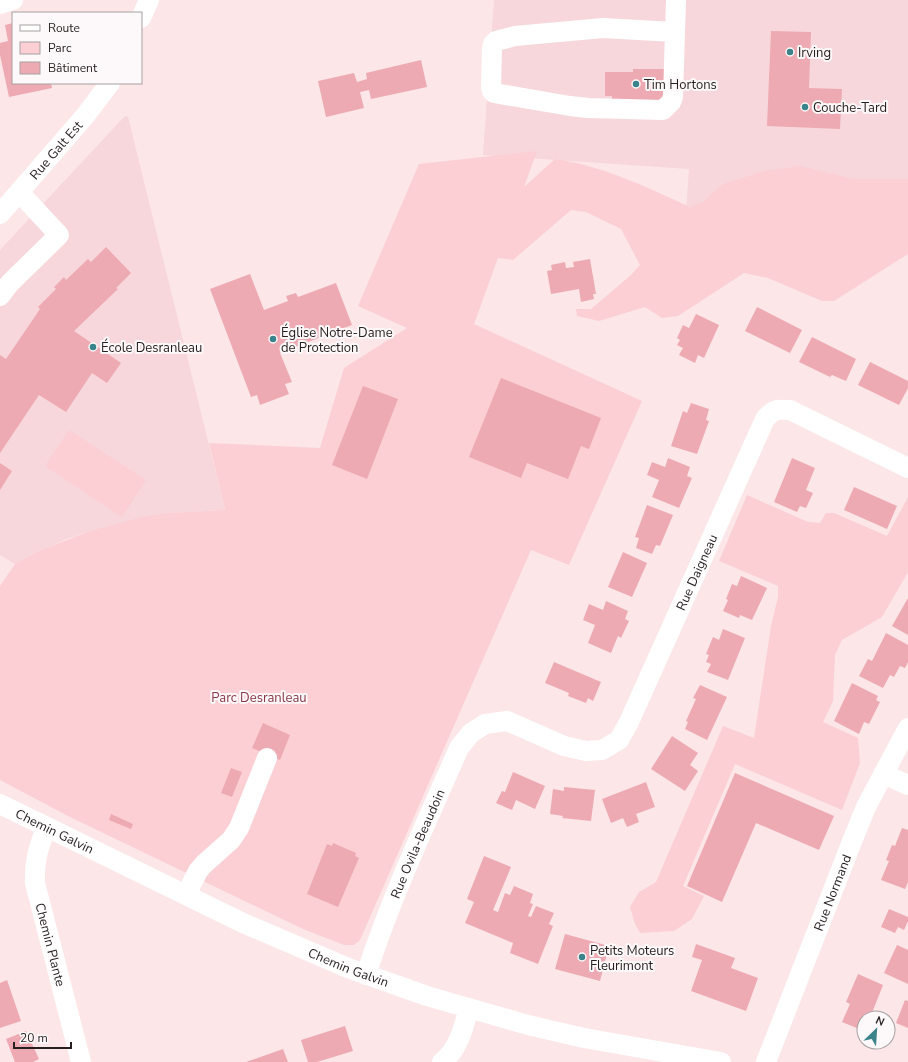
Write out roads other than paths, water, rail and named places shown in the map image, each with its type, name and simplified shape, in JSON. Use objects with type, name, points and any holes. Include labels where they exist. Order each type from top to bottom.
[{"type":"street","points":[[0,4],[13,0]]},
{"type":"street","points":[[142,16],[149,0]]},
{"type":"street","points":[[674,32],[603,28],[515,36],[496,40],[492,49],[491,88],[494,93],[570,106],[588,108],[663,110],[671,102],[672,97],[676,0]]},
{"type":"street","name":"Rue Galt Est","points":[[0,214],[89,111],[109,84]]},
{"type":"street","points":[[0,296],[10,282],[59,235],[19,192]]},
{"type":"street","name":"Rue Daigneau","points":[[485,724],[507,721],[564,746],[586,751],[602,750],[619,740],[764,419],[771,412],[777,410],[790,410],[908,468]]},
{"type":"street","name":"Rue Ovila-Beaudoin","points":[[366,975],[404,872],[459,748],[471,733],[485,724]]},
{"type":"street","name":"Rue Normand","points":[[766,1062],[866,807],[908,728]]},
{"type":"street","points":[[186,895],[198,871],[231,840],[240,828],[267,758]]},
{"type":"street","points":[[883,774],[908,785]]},
{"type":"street","name":"Chemin Galvin","points":[[0,804],[276,938],[366,975],[528,1025],[681,1059],[721,1062]]},
{"type":"street","name":"Chemin Plante","points":[[46,827],[36,855],[34,867],[35,883],[81,1062]]},
{"type":"street","points":[[442,1062],[446,1059],[460,1038],[469,1008]]},
{"type":"place","name":"Irving","points":[[790,52]]},
{"type":"place","name":"Tim Hortons","points":[[636,84]]},
{"type":"place","name":"Couche-Tard","points":[[805,107]]},
{"type":"place","name":"Église Notre-Dame de Protection","points":[[273,339]]},
{"type":"place","name":"École Desranleau","points":[[93,347]]},
{"type":"place","name":"Petits Moteurs Fleurimont","points":[[582,957]]},
{"type":"park label","name":"Parc Desranleau","points":[[259,697]]}]
